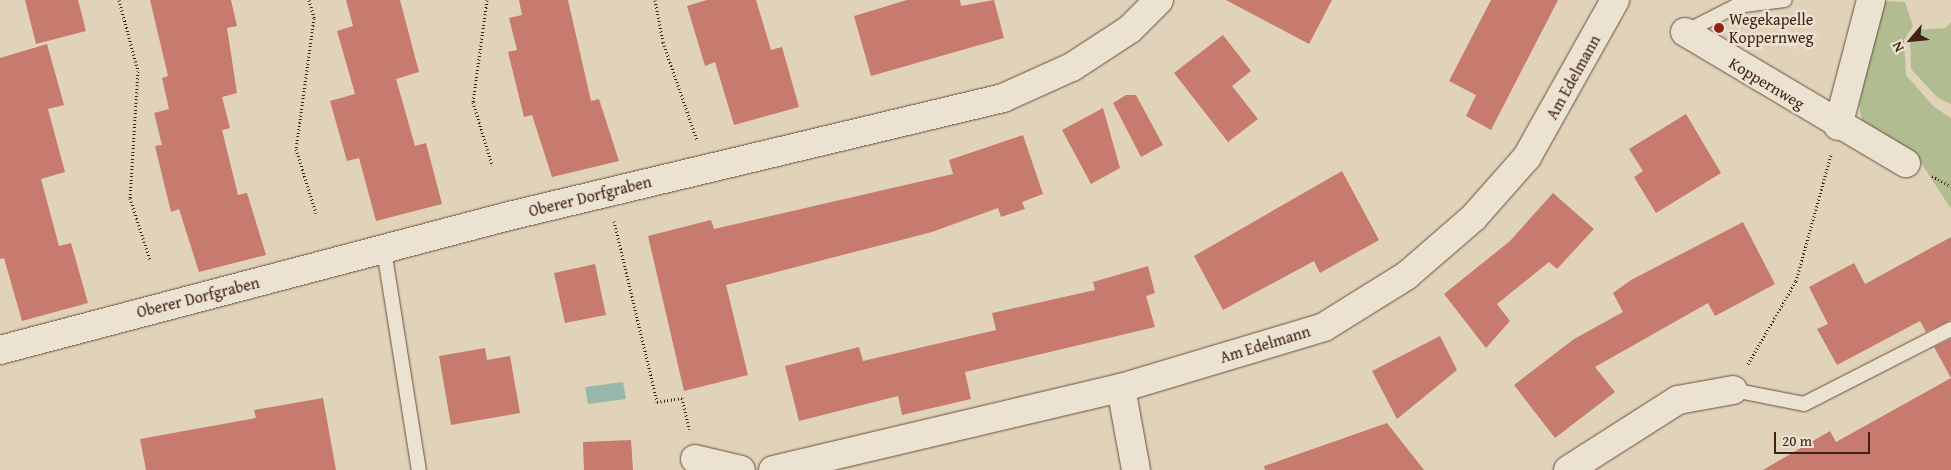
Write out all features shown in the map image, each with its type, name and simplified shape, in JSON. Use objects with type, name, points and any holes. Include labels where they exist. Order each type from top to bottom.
[{"type":"street","name":"Oberer Dorfgraben","points":[[0,350],[607,192],[1004,98],[1072,67],[1130,29],[1159,0]]},
{"type":"street","name":"Am Edelmann","points":[[773,470],[1120,388],[1324,327],[1406,276],[1474,217],[1527,157],[1615,0]]},
{"type":"street","points":[[1838,126],[1871,0]]},
{"type":"street","name":"Koppernweg","points":[[1685,32],[1838,126],[1906,163]]},
{"type":"street","points":[[1120,388],[1136,470]]},
{"type":"street","points":[[1568,470],[1672,403],[1712,390],[1733,390]]},
{"type":"street","points":[[695,459],[741,470]]},
{"type":"lane","name":"Koppernweg","points":[[1685,32],[1736,6],[1786,0]]},
{"type":"lane","points":[[384,250],[419,470]]},
{"type":"lane","points":[[1733,390],[1804,404],[1951,329]]},
{"type":"path","points":[[119,0],[138,71],[130,198],[150,260]]},
{"type":"path","points":[[309,0],[314,18],[296,149],[316,212]]},
{"type":"path","points":[[486,0],[473,102],[492,165]]},
{"type":"path","points":[[655,0],[663,42],[705,168]]},
{"type":"path","points":[[1733,390],[1796,281],[1838,126]]},
{"type":"path","points":[[607,192],[657,402],[682,398],[695,459]]},
{"type":"shaded area","points":[[1880,1],[1905,2],[1913,26],[1904,40],[1906,75],[1934,107],[1951,118],[1951,209],[1914,152],[1863,126],[1859,106]]},
{"type":"shaded area","points":[[1951,22],[1951,104],[1938,98],[1911,69],[1910,37],[1918,30],[1945,28]]},
{"type":"shaded area","points":[[623,382],[626,399],[588,404],[585,387]]},
{"type":"building","points":[[25,0],[78,0],[86,31],[36,44]]},
{"type":"building","points":[[150,0],[231,0],[237,26],[227,28],[237,93],[222,97],[230,128],[222,130],[238,195],[247,193],[266,255],[199,272],[179,209],[171,212],[155,146],[162,145],[154,113],[169,109],[162,78],[168,76]]},
{"type":"building","points":[[346,0],[400,0],[419,72],[396,79],[415,146],[426,143],[442,204],[376,221],[359,158],[347,161],[330,101],[355,94],[337,31],[353,26]]},
{"type":"building","points":[[519,0],[568,0],[591,101],[599,99],[619,161],[552,177],[532,115],[524,117],[508,52],[517,50],[509,18],[522,15]]},
{"type":"building","points":[[707,0],[756,0],[771,50],[782,47],[799,107],[734,125],[715,62],[705,66],[687,6]]},
{"type":"building","points":[[907,0],[960,0],[961,6],[994,0],[1004,38],[871,76],[854,16]]},
{"type":"building","points":[[1226,0],[1332,0],[1309,44]]},
{"type":"building","points":[[1491,0],[1558,0],[1491,130],[1466,116],[1476,95],[1449,81]]},
{"type":"building","points":[[1223,35],[1251,71],[1232,86],[1258,119],[1228,142],[1174,73]]},
{"type":"building","points":[[47,44],[64,105],[48,109],[65,172],[41,179],[59,246],[71,243],[88,303],[22,321],[4,258],[0,259],[0,58]]},
{"type":"building","points":[[1126,95],[1136,95],[1163,145],[1141,157],[1113,103]]},
{"type":"building","points":[[1103,108],[1120,168],[1091,184],[1062,130]]},
{"type":"building","points":[[1686,114],[1721,173],[1656,213],[1634,177],[1643,171],[1629,149]]},
{"type":"building","points":[[1023,135],[1043,194],[1022,202],[1025,209],[1001,217],[998,208],[932,232],[726,285],[748,375],[684,391],[648,236],[711,220],[714,229],[953,174],[949,160]]},
{"type":"building","points":[[1342,171],[1379,240],[1320,273],[1314,261],[1223,310],[1194,256]]},
{"type":"building","points":[[1553,193],[1594,229],[1557,269],[1549,262],[1497,304],[1510,321],[1486,348],[1444,294],[1510,241]]},
{"type":"building","points":[[1743,222],[1775,284],[1715,316],[1708,303],[1595,367],[1615,392],[1555,438],[1514,385],[1574,339],[1623,312],[1613,293],[1631,280]]},
{"type":"building","points":[[1951,237],[1951,320],[1926,332],[1920,321],[1837,365],[1817,329],[1828,324],[1809,287],[1854,263],[1865,284]]},
{"type":"building","points":[[595,264],[606,315],[565,323],[554,273]]},
{"type":"building","points":[[1148,266],[1155,293],[1146,296],[1155,327],[965,372],[971,399],[902,415],[898,396],[799,421],[785,366],[859,347],[863,361],[996,330],[992,313],[1095,290],[1093,282]]},
{"type":"building","points":[[1440,336],[1457,370],[1397,419],[1372,371]]},
{"type":"building","points":[[1951,339],[1951,378],[1934,347]]},
{"type":"building","points":[[485,348],[487,360],[510,356],[520,413],[451,425],[439,356]]},
{"type":"building","points":[[1951,378],[1951,470],[1763,470],[1830,431],[1836,442]]},
{"type":"building","points":[[323,398],[336,470],[146,470],[140,439],[256,418],[254,410]]},
{"type":"building","points":[[1387,423],[1424,470],[1265,470],[1264,466]]},
{"type":"building","points":[[631,440],[633,470],[584,470],[583,442]]},
{"type":"place","name":"Wegekapelle Koppernweg","points":[[1719,28]]}]
